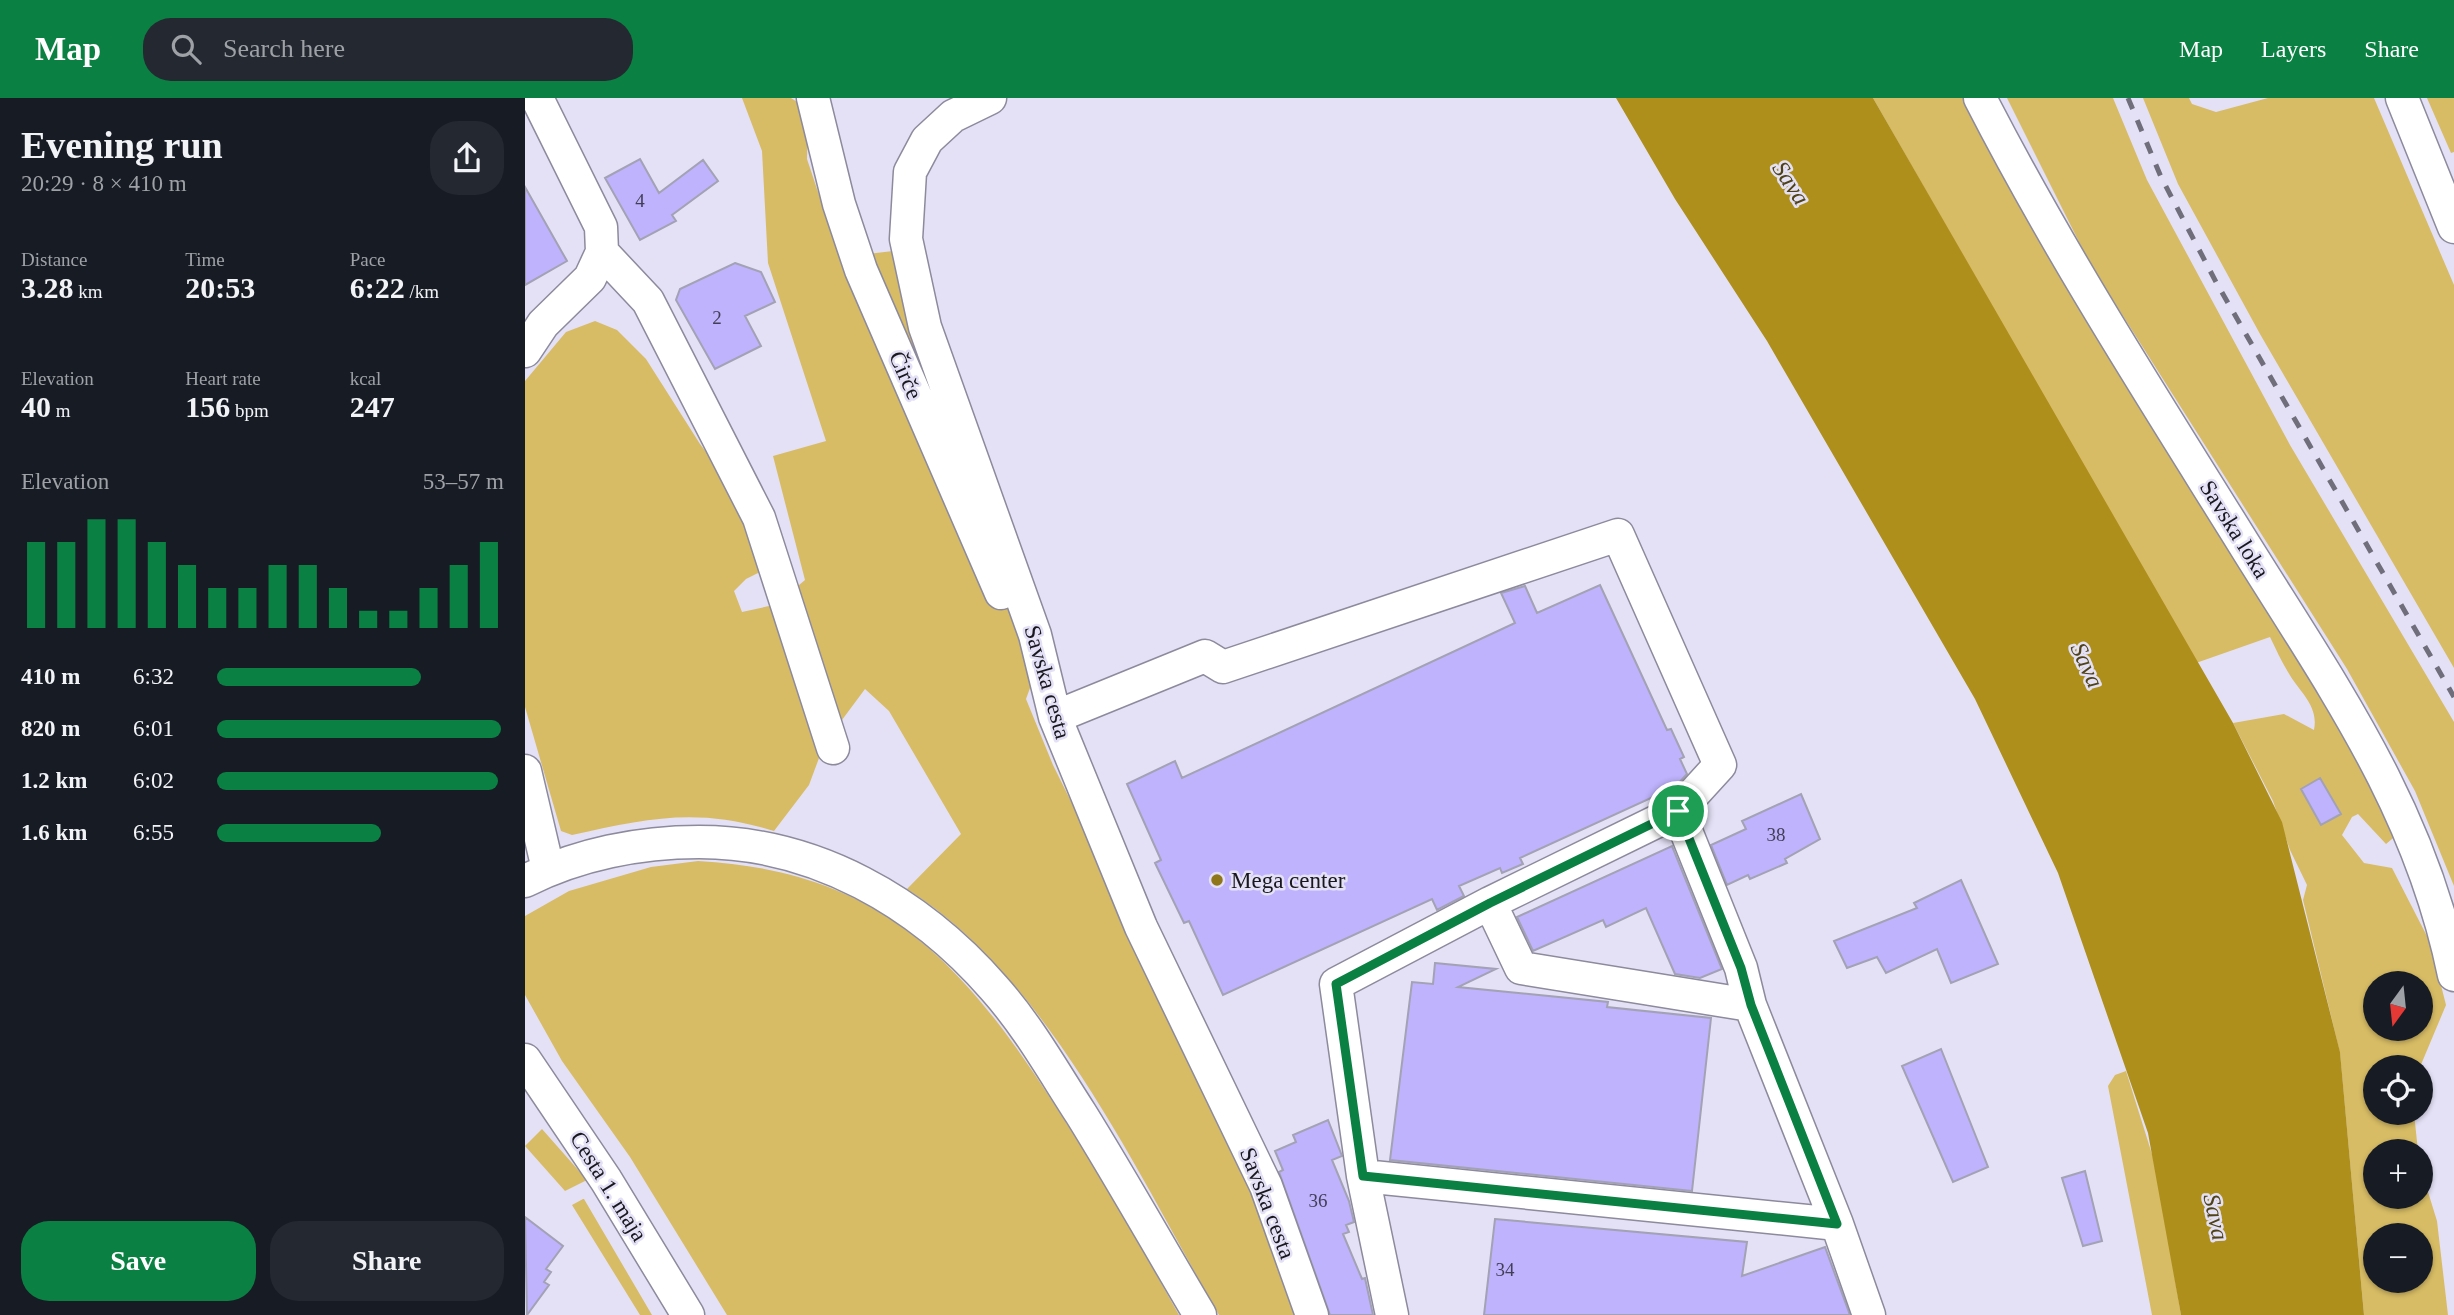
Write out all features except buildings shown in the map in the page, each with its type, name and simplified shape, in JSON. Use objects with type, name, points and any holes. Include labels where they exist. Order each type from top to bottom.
[{"type":"street","points":[[525,351],[543,324],[590,278],[602,252],[601,227],[537,98]]},
{"type":"street","name":"Čirče","points":[[813,98],[839,204],[861,270],[997,586],[1035,635]]},
{"type":"street","name":"Savska cesta","points":[[990,98],[953,116],[927,140],[910,172],[907,239],[925,327],[1035,635],[1055,717],[1141,927],[1266,1186],[1312,1315]]},
{"type":"street","name":"Savska loka","points":[[1980,98],[2087,292],[2363,733],[2418,849],[2444,928],[2454,975]]},
{"type":"street","points":[[2402,98],[2454,227]]},
{"type":"street","points":[[602,252],[648,301],[759,518],[833,748]]},
{"type":"street","points":[[1055,717],[1205,656],[1223,667],[1618,535],[1720,765],[1678,811],[1490,903],[1336,984],[1363,1176],[1392,1315]]},
{"type":"street","points":[[525,771],[537,875],[609,851],[666,842],[720,842],[773,850],[826,865],[868,884],[907,909],[958,951],[985,979],[1035,1042],[1107,1155],[1200,1315]]},
{"type":"street","points":[[1678,811],[1741,968],[1751,1005],[1837,1224],[1869,1315]]},
{"type":"street","points":[[1490,903],[1521,968],[1751,1005]]},
{"type":"street","name":"Cesta 1. maja","points":[[525,1060],[606,1180],[688,1315]]},
{"type":"street","points":[[1363,1176],[1837,1224]]},
{"type":"shaded area","points":[[742,98],[791,98],[808,109],[807,159],[828,222],[859,255],[893,251],[1037,669],[1026,699],[1053,765],[1186,1034],[1304,1315],[1219,1315],[1121,1141],[1046,1025],[1004,973],[958,927],[907,889],[961,834],[889,711],[865,689],[839,724],[792,591],[805,580],[773,456],[826,441],[768,263],[762,151]]},
{"type":"shaded area","points":[[1873,98],[1963,98],[2084,317],[2359,758],[2398,834],[2386,844],[2358,814],[2352,817],[2342,835],[2364,863],[2392,868],[2430,942],[2446,1005],[2433,1036],[2433,971],[2363,971],[2363,1041],[2431,1041],[2425,1055],[2363,1055],[2363,1125],[2415,1125],[2417,1139],[2363,1139],[2363,1209],[2433,1208],[2437,1221],[2448,1315],[2364,1315],[2340,1053],[2303,900],[2307,885],[2290,850],[2273,801],[2233,723],[2284,714],[2314,730],[2314,713],[2311,706],[2285,668],[2270,637],[2196,663]]},
{"type":"shaded area","points":[[2007,98],[2113,98],[2147,180],[2290,445],[2454,722],[2454,886],[2415,791],[2347,669],[2090,264]]},
{"type":"shaded area","points":[[2143,98],[2189,98],[2192,104],[2216,112],[2268,98],[2374,98],[2454,285],[2454,668],[2260,334],[2178,184]]},
{"type":"shaded area","points":[[2427,98],[2454,98],[2454,152],[2451,153]]},
{"type":"shaded area","points":[[595,321],[617,330],[646,359],[700,444],[729,482],[768,568],[746,579],[734,591],[742,612],[783,603],[822,750],[809,785],[774,831],[721,819],[697,817],[649,820],[572,835],[561,831],[525,707],[525,381],[566,332]]},
{"type":"shaded area","points":[[698,861],[762,869],[819,883],[868,905],[912,934],[951,969],[988,1010],[1058,1110],[1090,1160],[1179,1315],[727,1315],[630,1157],[562,1061],[525,995],[525,916],[569,891],[651,867]]},
{"type":"shaded area","points":[[2126,1071],[2156,1167],[2181,1315],[2152,1315],[2108,1086],[2115,1075]]},
{"type":"shaded area","points":[[542,1129],[587,1180],[565,1191],[525,1146]]},
{"type":"shaded area","points":[[584,1199],[652,1315],[640,1315],[572,1205]]},
{"type":"water","name":"Sava","points":[[1616,98],[1873,98],[2233,723],[2282,822],[2340,1052],[2364,1315],[2181,1315],[2148,1133],[2058,873],[1975,699],[1767,341],[1675,199]]},
{"type":"railway","points":[[2128,98],[2161,177],[2216,282],[2454,697]]},
{"type":"place","name":"Mega center","points":[[1217,880]]},
{"type":"route","points":[[1678,811],[1741,968],[1751,1005],[1837,1224],[1363,1176],[1336,984],[1490,903],[1678,811]]}]
